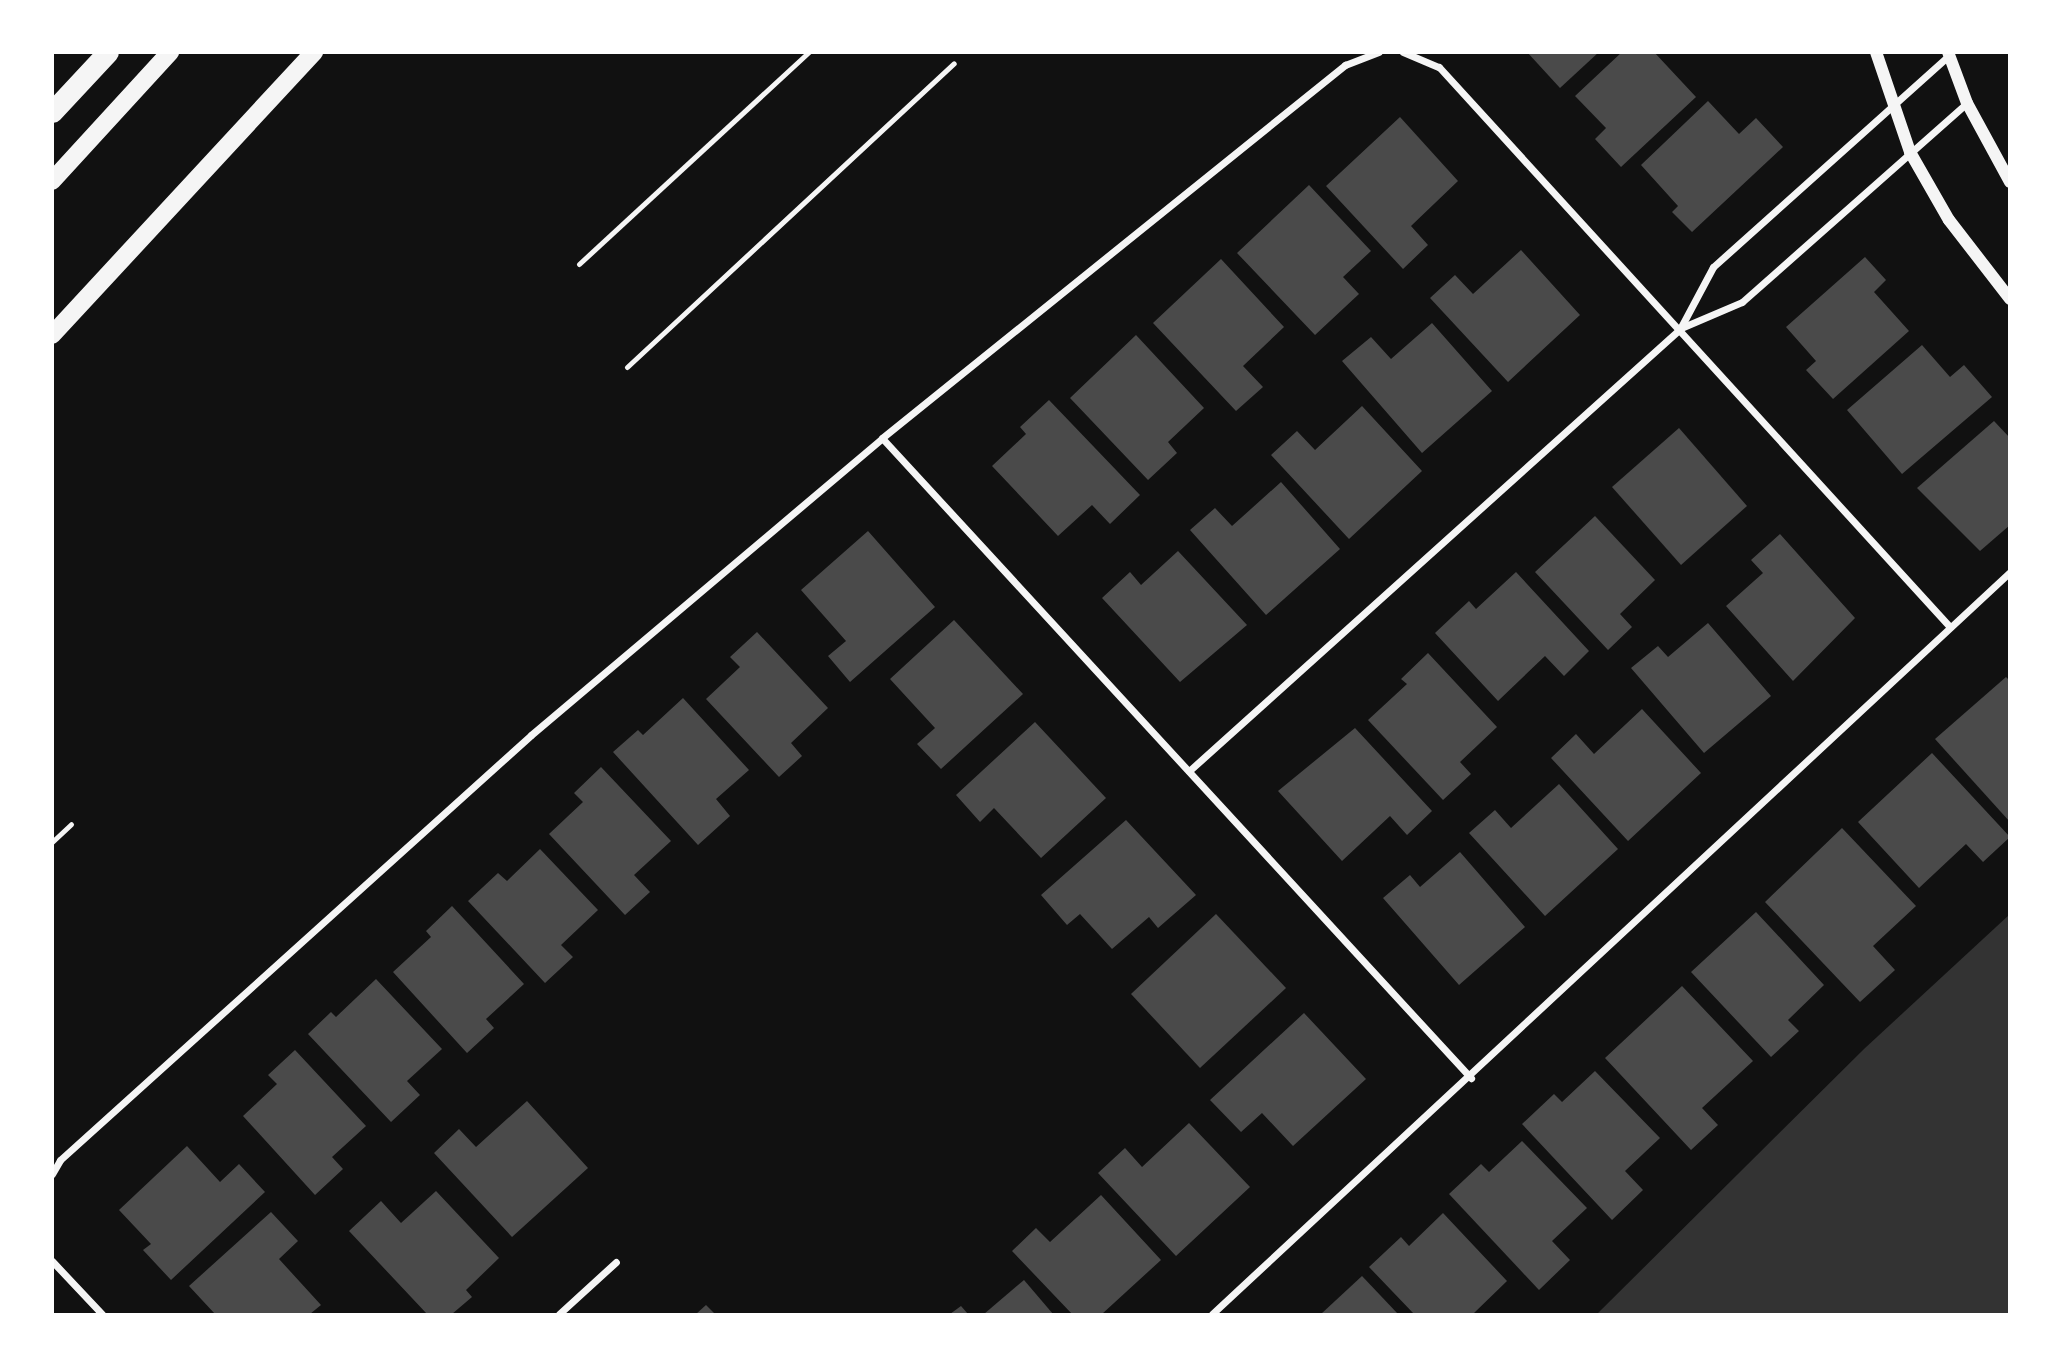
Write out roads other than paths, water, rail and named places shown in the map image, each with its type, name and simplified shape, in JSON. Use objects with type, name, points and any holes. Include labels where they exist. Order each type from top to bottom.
[{"type":"highway","points":[[52,112],[108,52]]},
{"type":"main road","points":[[52,181],[170,52]]},
{"type":"main road","points":[[52,335],[314,52]]},
{"type":"street","points":[[52,1174],[60,1160],[531,735],[883,438],[1345,65],[1379,52]]},
{"type":"street","points":[[1403,52],[1439,66],[1681,328],[1950,627]]},
{"type":"street","points":[[1876,52],[1892,106],[1910,152],[1950,220],[2010,299]]},
{"type":"street","points":[[1681,328],[1713,267],[1948,54],[1967,103],[2010,183]]},
{"type":"street","points":[[1189,771],[1681,328],[1742,302],[1967,103]]},
{"type":"street","points":[[883,438],[1471,1077]]},
{"type":"street","points":[[1212,1314],[1471,1077],[2010,572]]},
{"type":"street","points":[[52,1261],[102,1314]]},
{"type":"street","points":[[559,1314],[617,1262]]},
{"type":"lane","points":[[579,264],[809,52]]},
{"type":"lane","points":[[627,367],[954,63]]},
{"type":"lane","points":[[52,842],[71,824]]}]
